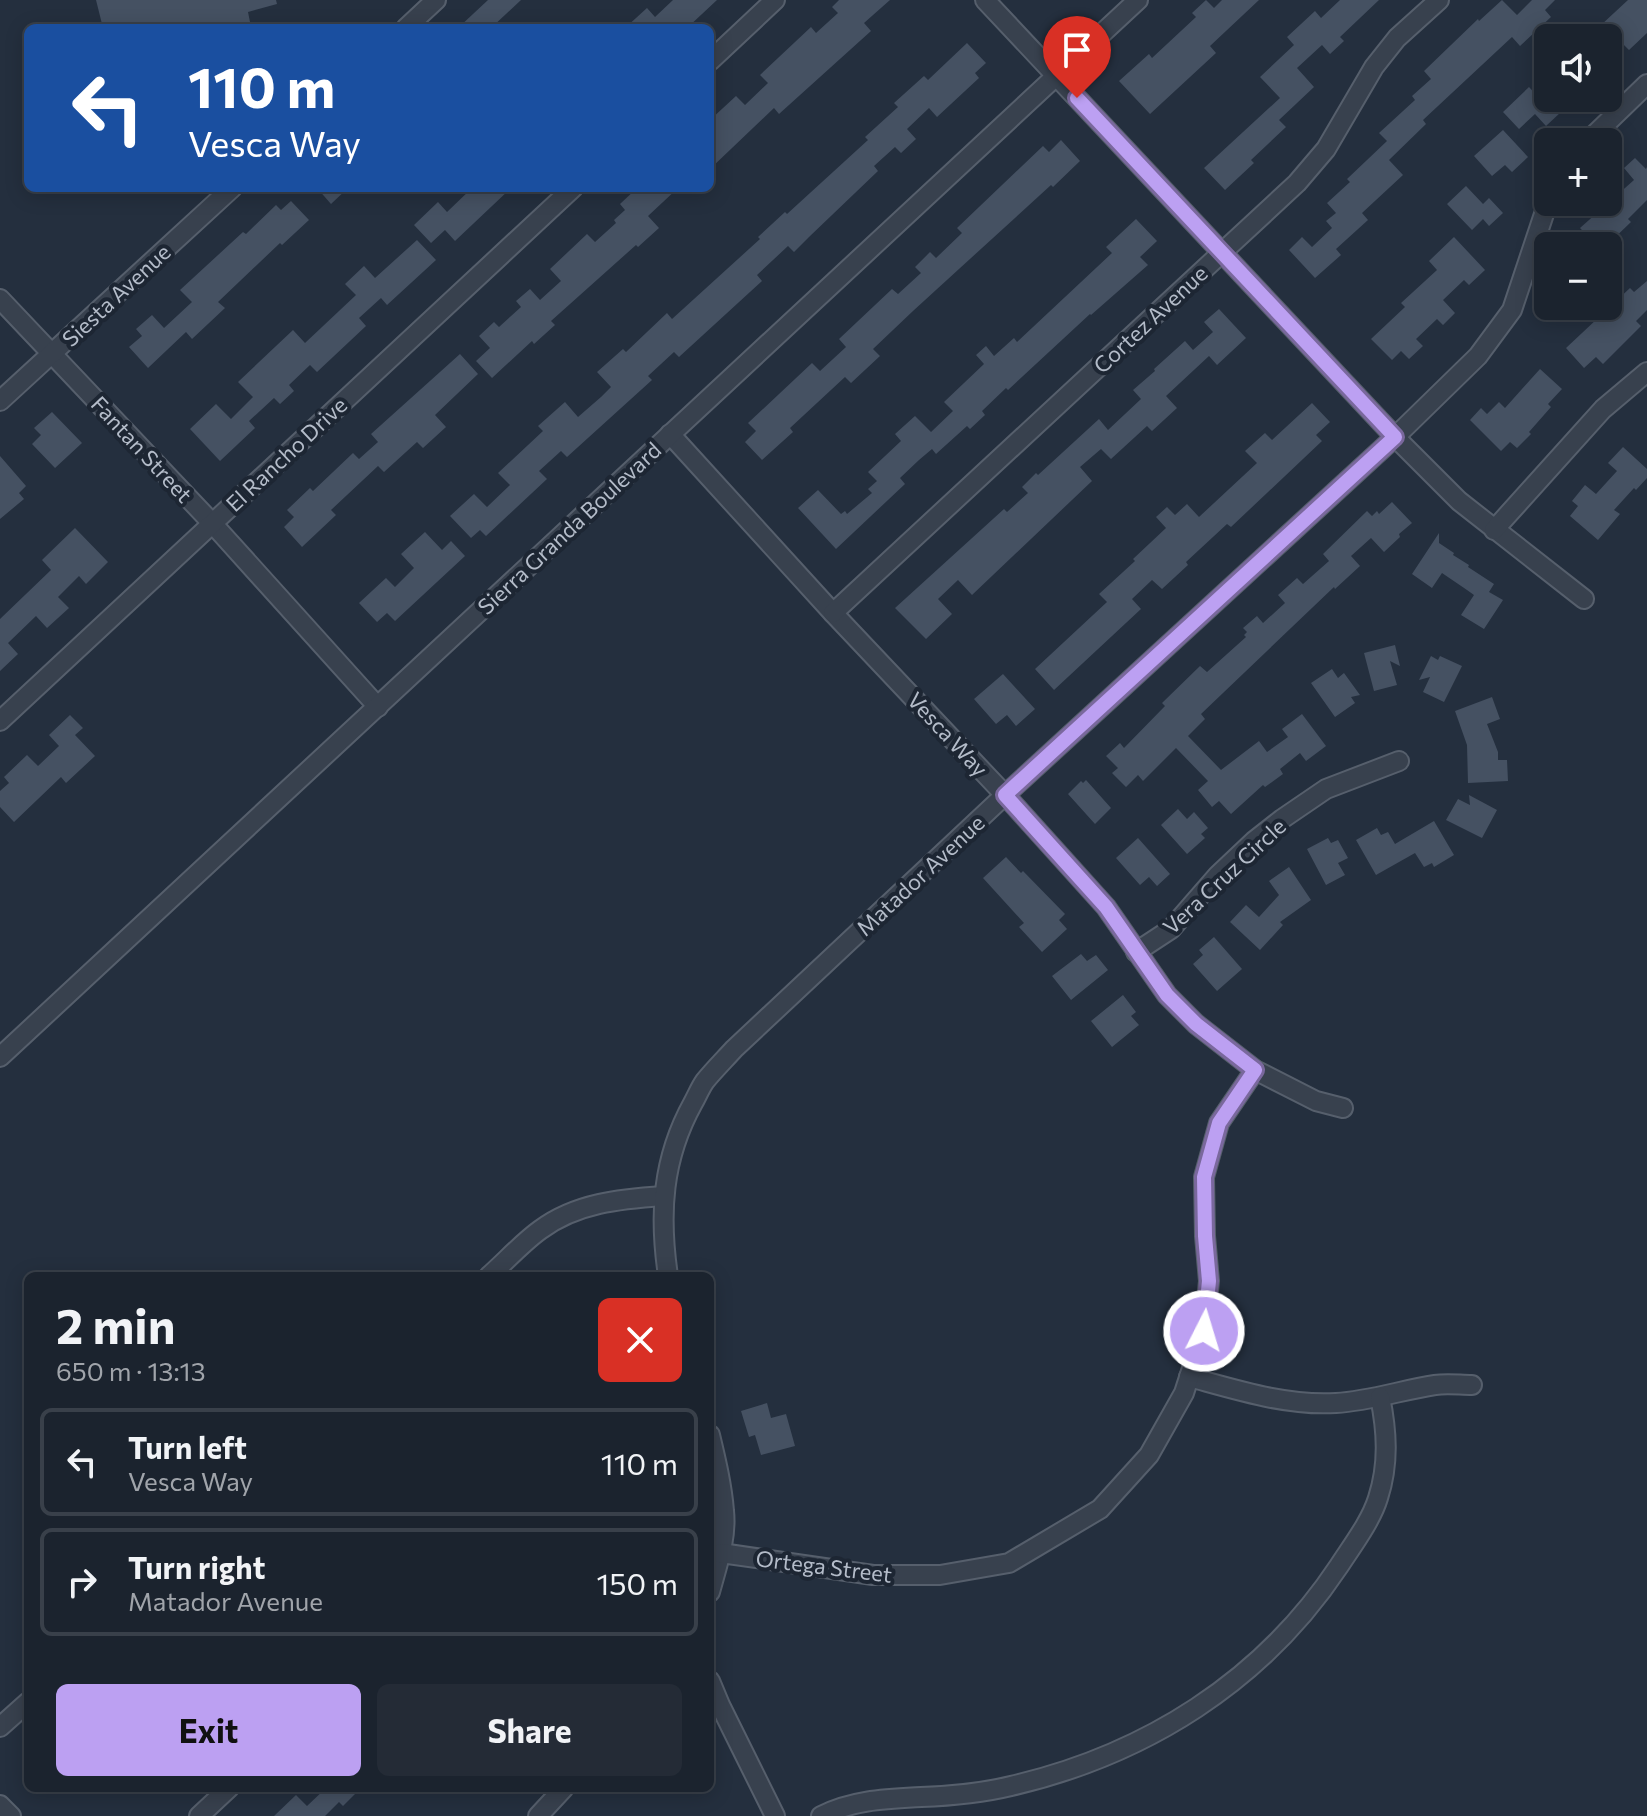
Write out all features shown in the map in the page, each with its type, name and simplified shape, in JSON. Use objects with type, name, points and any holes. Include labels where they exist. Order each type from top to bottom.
[{"type":"street","points":[[410,24],[436,0]]},
{"type":"street","points":[[714,57],[775,0]]},
{"type":"street","points":[[985,0],[1395,437],[1459,501],[1584,599]]},
{"type":"street","name":"Sierra Granda Boulevard","points":[[0,1057],[1138,0]]},
{"type":"street","name":"Cortez Avenue","points":[[833,613],[1297,183],[1326,149],[1374,67],[1397,38],[1439,0]]},
{"type":"street","points":[[1601,128],[1647,84]]},
{"type":"street","name":"Siesta Avenue","points":[[0,401],[228,192]]},
{"type":"street","name":"El Rancho Drive","points":[[0,721],[569,192]]},
{"type":"street","name":"Matador Avenue","points":[[667,1272],[663,1241],[664,1196],[670,1158],[682,1124],[704,1083],[734,1049],[1395,437],[1478,356],[1512,310],[1543,216]]},
{"type":"street","name":"Fantan Street","points":[[0,299],[212,523],[378,707]]},
{"type":"street","points":[[1494,530],[1603,409],[1647,372]]},
{"type":"street","name":"Vesca Way","points":[[670,434],[1106,907],[1167,995],[1196,1024],[1255,1070],[1316,1101],[1343,1108]]},
{"type":"street","name":"Vera Cruz Circle","points":[[1136,952],[1171,929],[1218,875],[1282,819],[1326,789],[1399,761]]},
{"type":"street","name":"Ortega Street","points":[[721,1553],[873,1575],[940,1575],[1009,1563],[1100,1509],[1149,1455],[1184,1393],[1204,1331],[1209,1281],[1204,1177],[1219,1123],[1255,1070]]},
{"type":"street","points":[[493,1272],[540,1229],[565,1216],[595,1203],[664,1196]]},
{"type":"street","points":[[1189,1377],[1246,1393],[1334,1403],[1380,1397],[1437,1384],[1472,1385]]},
{"type":"street","points":[[821,1816],[863,1801],[961,1794],[1008,1787],[1054,1775],[1108,1756],[1163,1729],[1205,1703],[1253,1665],[1292,1627],[1359,1534],[1378,1500],[1386,1465],[1386,1428],[1380,1397]]},
{"type":"street","points":[[714,1453],[725,1514],[721,1553],[714,1578]]},
{"type":"street","points":[[714,1691],[775,1816]]},
{"type":"street","points":[[0,1727],[24,1706]]},
{"type":"street","points":[[199,1816],[225,1792]]},
{"type":"street","points":[[538,1816],[560,1792]]},
{"type":"street","points":[[0,1805],[11,1816]]},
{"type":"building","points":[[96,0],[276,0],[277,4],[248,12],[250,22],[242,24],[102,24]]},
{"type":"building","points":[[488,0],[521,0],[495,24],[462,24]]},
{"type":"building","points":[[673,0],[717,0],[691,24],[629,24],[647,8],[655,17]]},
{"type":"building","points":[[839,0],[890,0],[864,23],[871,31],[779,114],[774,108],[714,165],[714,116],[736,96],[745,105],[768,83],[760,75],[811,27],[816,33],[838,13],[832,7]]},
{"type":"building","points":[[1206,0],[1214,8],[1222,0],[1259,0],[1210,46],[1216,53],[1150,114],[1119,81],[1149,54],[1152,58],[1196,17],[1192,13]]},
{"type":"building","points":[[1340,0],[1379,0],[1340,37],[1344,41],[1330,54],[1322,45],[1297,68],[1314,87],[1279,120],[1286,127],[1225,190],[1204,168],[1280,98],[1260,77],[1294,45],[1287,37],[1315,11],[1321,18]]},
{"type":"building","points":[[1502,0],[1517,15],[1532,0],[1555,0],[1545,10],[1551,17],[1544,24],[1534,24],[1534,33],[1520,46],[1512,37],[1423,120],[1426,124],[1389,160],[1403,175],[1362,213],[1368,220],[1336,249],[1341,255],[1315,278],[1289,250],[1302,237],[1312,247],[1332,228],[1326,221],[1336,213],[1327,203],[1387,141],[1379,133],[1415,100],[1412,96],[1431,79],[1424,71]]},
{"type":"building","points":[[1628,0],[1647,0],[1647,33],[1629,50],[1622,43],[1622,24],[1602,24]]},
{"type":"building","points":[[967,43],[986,63],[975,73],[979,78],[937,117],[929,108],[907,129],[916,139],[901,153],[895,147],[874,166],[878,171],[794,252],[788,246],[757,275],[762,281],[679,357],[674,352],[648,376],[652,380],[567,457],[561,451],[539,471],[547,479],[486,536],[480,530],[471,538],[450,516],[474,494],[487,507],[510,485],[498,473],[543,431],[538,426],[565,402],[578,417],[601,397],[611,387],[597,372],[623,349],[626,352],[667,313],[672,319],[760,239],[758,237],[785,212],[787,214],[868,140],[865,137],[898,107],[894,103],[924,76],[928,80]]},
{"type":"building","points":[[1529,87],[1534,92],[1534,112],[1561,112],[1546,126],[1535,114],[1519,129],[1503,112]]},
{"type":"building","points":[[1503,130],[1528,157],[1512,172],[1505,165],[1492,176],[1474,156]]},
{"type":"building","points":[[1061,140],[1080,161],[913,311],[873,349],[880,356],[851,383],[845,377],[790,428],[793,432],[762,460],[745,442],[756,431],[748,423],[812,363],[820,371],[846,347],[839,339],[892,289],[898,294],[921,273],[915,267],[930,252],[936,258],[962,233],[957,228],[1043,146],[1049,152]]},
{"type":"building","points":[[1635,158],[1647,167],[1647,200],[1628,219],[1631,222],[1621,232],[1584,232],[1580,228],[1594,216],[1622,216],[1622,191],[1634,180],[1624,168]]},
{"type":"building","points":[[1466,186],[1483,204],[1489,198],[1503,213],[1489,226],[1483,219],[1472,230],[1447,204]]},
{"type":"building","points":[[320,192],[344,192],[331,204]]},
{"type":"building","points":[[468,192],[507,192],[455,241],[445,230],[431,243],[414,225],[438,202],[447,212]]},
{"type":"building","points":[[633,192],[674,192],[648,216],[659,228],[551,321],[555,325],[534,344],[532,341],[492,378],[476,361],[490,348],[479,336],[494,322],[499,327],[521,307],[516,301],[530,289],[540,300],[561,281],[550,269],[587,234],[595,242],[616,223],[614,220],[625,210],[620,204]]},
{"type":"building","points":[[291,201],[309,220],[218,302],[225,308],[192,339],[186,332],[148,368],[129,347],[142,336],[136,329],[152,315],[164,328],[192,302],[180,290],[276,205],[281,210]]},
{"type":"building","points":[[1136,219],[1157,241],[1140,257],[1148,265],[1008,390],[1006,388],[982,411],[985,415],[970,429],[967,426],[936,454],[932,449],[919,460],[900,478],[905,484],[836,549],[798,508],[818,490],[841,514],[845,511],[847,514],[872,493],[868,489],[877,481],[868,472],[901,441],[895,434],[915,416],[931,432],[953,411],[944,402],[984,364],[976,355],[986,346],[994,356],[1014,338],[1017,342],[1112,253],[1106,247]]},
{"type":"building","points":[[1454,237],[1485,270],[1469,285],[1464,280],[1443,300],[1455,313],[1443,325],[1437,319],[1416,339],[1423,346],[1409,359],[1401,351],[1392,360],[1371,339],[1405,307],[1401,303],[1437,270],[1429,261]]},
{"type":"building","points":[[417,240],[436,260],[387,305],[381,298],[359,318],[366,326],[317,372],[310,365],[289,385],[294,391],[280,404],[274,398],[249,421],[255,428],[220,461],[190,429],[216,404],[231,419],[253,397],[238,382],[293,330],[305,343],[356,295],[345,284],[364,266],[375,278]]},
{"type":"building","points":[[1647,281],[1647,310],[1636,321],[1641,326],[1603,364],[1596,357],[1584,368],[1566,348],[1596,320],[1622,320],[1622,296],[1630,288],[1634,292]]},
{"type":"building","points":[[1219,309],[1246,338],[1217,365],[1209,356],[1166,396],[1177,408],[1152,431],[1147,426],[1111,459],[1101,449],[1080,467],[1092,481],[972,595],[958,580],[938,599],[952,614],[926,639],[895,608],[1004,509],[1007,512],[1028,493],[1022,487],[1099,419],[1108,430],[1141,399],[1133,390],[1154,369],[1185,341],[1193,350],[1213,332],[1204,322]]},
{"type":"building","points":[[460,354],[478,374],[435,415],[446,427],[423,448],[417,442],[384,472],[378,466],[331,510],[336,515],[302,547],[284,527],[294,517],[287,510],[310,488],[313,491],[353,453],[359,459],[378,442],[371,434]]},
{"type":"building","points":[[1540,369],[1562,389],[1548,404],[1551,407],[1529,432],[1531,434],[1517,448],[1510,442],[1501,451],[1470,420],[1481,408],[1487,414],[1499,402],[1505,408]]},
{"type":"building","points":[[1312,403],[1330,422],[1316,435],[1322,441],[1231,527],[1227,524],[1162,589],[1152,580],[1132,599],[1141,609],[1054,690],[1035,669],[1107,602],[1099,594],[1166,528],[1156,517],[1167,507],[1175,515],[1187,504],[1199,517],[1257,463],[1245,451],[1265,433],[1272,440]]},
{"type":"building","points":[[52,412],[82,443],[55,468],[32,444],[41,435],[34,428]]},
{"type":"building","points":[[1623,447],[1647,469],[1647,478],[1614,510],[1620,514],[1598,540],[1570,516],[1578,506],[1572,501],[1585,485],[1596,494],[1617,471],[1608,463]]},
{"type":"building","points":[[0,456],[26,486],[19,493],[24,499],[0,519]]},
{"type":"building","points":[[1392,502],[1412,523],[1399,534],[1400,537],[1384,552],[1371,538],[1351,556],[1360,566],[1201,714],[1205,719],[1188,736],[1221,770],[1259,741],[1267,752],[1288,737],[1282,729],[1302,714],[1326,746],[1306,761],[1300,753],[1280,769],[1283,774],[1265,787],[1263,785],[1231,814],[1219,801],[1212,807],[1198,790],[1208,781],[1176,748],[1143,781],[1138,775],[1126,787],[1112,773],[1118,768],[1106,756],[1120,743],[1124,748],[1165,706],[1162,703],[1200,666],[1207,672],[1246,637],[1247,632],[1243,628],[1257,616],[1263,623],[1285,603],[1278,595],[1297,578],[1303,584],[1329,561],[1323,554],[1367,511],[1372,516],[1377,511],[1379,514]]},
{"type":"building","points":[[75,528],[108,562],[86,584],[79,576],[58,597],[69,608],[47,628],[36,616],[8,643],[18,654],[0,671],[0,619],[51,570],[42,560]]},
{"type":"building","points":[[425,532],[442,550],[451,541],[465,556],[395,621],[387,613],[377,622],[359,603],[386,578],[395,587],[414,568],[401,554]]},
{"type":"building","points":[[1439,533],[1439,543],[1494,584],[1489,592],[1503,600],[1484,629],[1461,615],[1474,595],[1442,573],[1432,588],[1412,574]]},
{"type":"building","points":[[1395,645],[1400,666],[1390,661],[1397,685],[1374,691],[1364,653]]},
{"type":"building","points":[[1431,656],[1438,660],[1440,656],[1462,666],[1444,702],[1423,692],[1430,677],[1419,680]]},
{"type":"building","points":[[1332,669],[1338,678],[1344,673],[1360,695],[1351,697],[1355,703],[1335,717],[1311,683]]},
{"type":"building","points":[[1003,674],[1035,709],[1016,726],[1007,715],[996,724],[974,699]]},
{"type":"building","points":[[1492,697],[1500,719],[1487,724],[1498,760],[1507,760],[1508,781],[1468,783],[1467,745],[1455,711]]},
{"type":"building","points":[[70,715],[83,728],[75,735],[95,756],[66,783],[61,777],[14,822],[0,807],[0,791],[9,783],[4,777],[27,755],[38,766],[59,746],[49,735]]},
{"type":"building","points":[[1086,780],[1111,808],[1095,824],[1068,794]]},
{"type":"building","points":[[1469,795],[1497,810],[1482,838],[1446,820],[1458,799],[1470,805]]},
{"type":"building","points":[[1178,809],[1187,819],[1194,812],[1208,828],[1201,834],[1205,838],[1187,854],[1161,825]]},
{"type":"building","points":[[1434,821],[1454,855],[1434,867],[1432,863],[1424,867],[1415,853],[1376,875],[1356,840],[1377,828],[1381,835],[1388,832],[1395,844]]},
{"type":"building","points":[[1138,838],[1170,874],[1157,886],[1149,877],[1140,885],[1116,858]]},
{"type":"building","points":[[1328,838],[1331,843],[1338,840],[1348,858],[1338,863],[1345,875],[1326,885],[1307,849]]},
{"type":"building","points":[[1006,857],[1065,914],[1059,920],[1067,929],[1042,952],[1019,927],[1024,923],[983,878]]},
{"type":"building","points":[[1289,867],[1311,900],[1280,922],[1283,925],[1260,950],[1230,922],[1246,905],[1259,917],[1279,895],[1269,881]]},
{"type":"building","points":[[1214,937],[1242,969],[1217,991],[1193,964],[1203,955],[1199,950]]},
{"type":"building","points":[[1081,954],[1087,961],[1096,955],[1108,970],[1071,1000],[1052,976]]},
{"type":"building","points":[[1123,995],[1136,1012],[1131,1016],[1139,1025],[1112,1047],[1091,1021]]},
{"type":"building","points":[[767,1403],[771,1418],[786,1414],[795,1446],[761,1455],[755,1435],[749,1437],[741,1411]]},
{"type":"building","points":[[322,1792],[357,1792],[343,1806],[339,1802],[325,1816],[274,1816],[296,1795],[307,1806]]},
{"type":"route","points":[[1077,98],[1395,437],[1005,795],[1106,907],[1167,995],[1196,1024],[1255,1070],[1219,1123],[1204,1177],[1209,1281],[1204,1331]]}]
